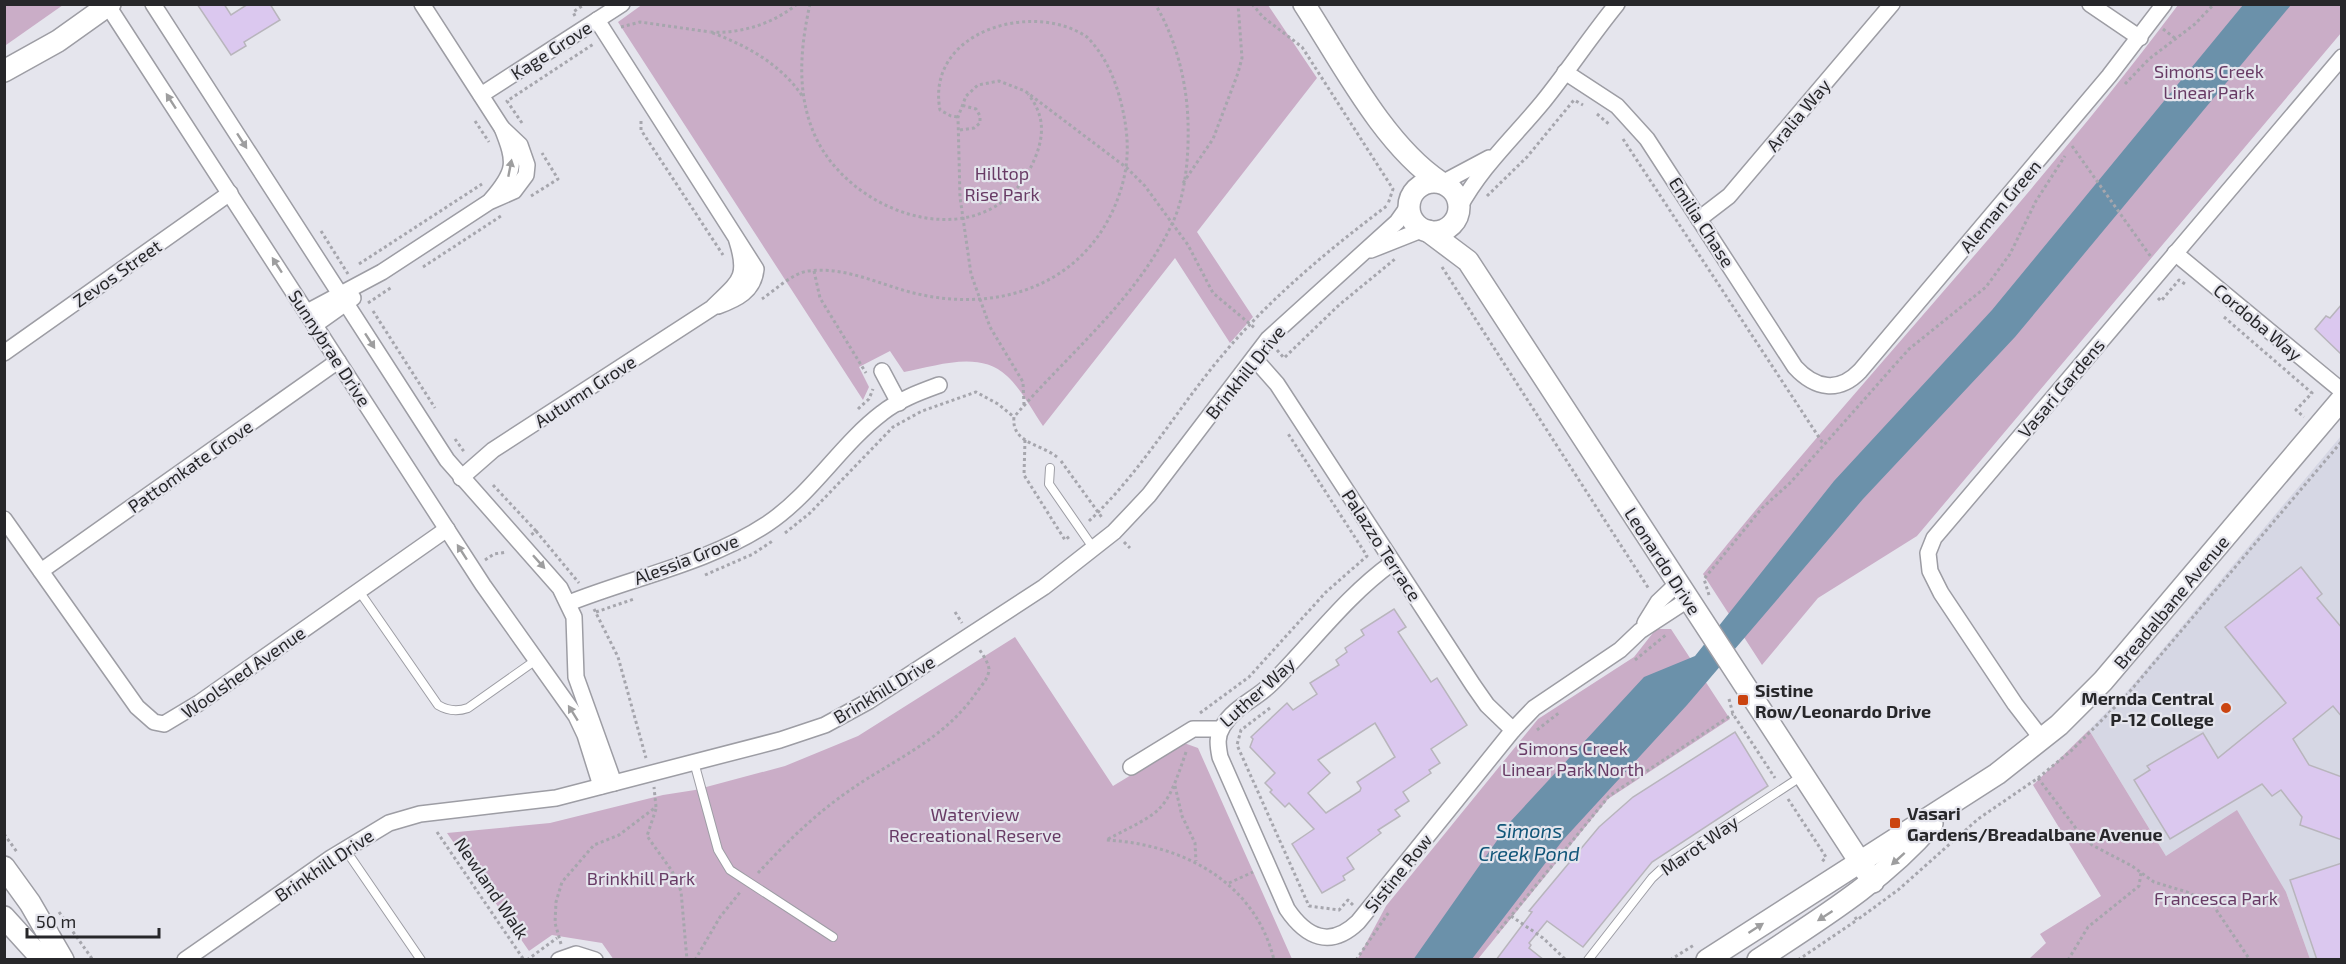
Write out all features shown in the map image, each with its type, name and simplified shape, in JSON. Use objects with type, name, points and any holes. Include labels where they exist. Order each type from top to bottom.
[{"type":"street","name":"Sunnybrae Drive","points":[[153,4],[342,299],[461,478],[522,543],[560,588],[569,603],[574,617],[576,677],[607,785]]},
{"type":"street","points":[[311,319],[489,202],[514,191],[526,175],[524,154],[520,145],[502,128],[422,4]]},
{"type":"street","name":"Kage Grove","points":[[481,95],[622,4]]},
{"type":"street","points":[[1304,4],[1395,143],[1421,170],[1455,192],[1459,209]]},
{"type":"street","name":"Aralia Way","points":[[1699,219],[1729,196],[1892,4]]},
{"type":"street","points":[[2090,4],[2140,38]]},
{"type":"street","name":"Aleman Green","points":[[1822,386],[1845,384],[1860,371],[2140,38],[2164,4]]},
{"type":"street","name":"Sunnybrae Drive","points":[[109,5],[503,616],[556,687],[585,735],[607,785]]},
{"type":"street","points":[[4,71],[58,41],[109,5]]},
{"type":"street","points":[[1395,143],[1406,180],[1405,210],[1426,230],[1444,229],[1456,218],[1459,209],[1494,155],[1530,118],[1612,6]]},
{"type":"street","points":[[597,20],[737,242],[750,256],[756,269],[756,278],[743,286]]},
{"type":"street","name":"Vasari Gardens","points":[[2042,740],[2015,704],[1941,593],[1930,571],[1928,553],[1934,538],[2342,57]]},
{"type":"street","name":"Emilia Chase","points":[[1565,72],[1603,95],[1631,119],[1795,367],[1804,377],[1822,386]]},
{"type":"street","points":[[1405,210],[1417,188],[1432,182],[1441,182],[1494,155]]},
{"type":"street","name":"Zevos Street","points":[[4,352],[230,193]]},
{"type":"street","name":"Leonardo Drive","points":[[1459,209],[1468,261]]},
{"type":"street","name":"Brinkhill Drive","points":[[185,960],[345,849],[389,823],[420,814],[515,805],[556,798],[825,725],[869,701],[1044,587],[1114,532],[1149,495],[1268,339],[1363,254],[1405,210]]},
{"type":"street","name":"Brinkhill Drive","points":[[1363,254],[1426,230]]},
{"type":"street","name":"Leonardo Drive","points":[[1426,230],[1468,261],[1692,604],[1732,680],[1804,775],[1873,882]]},
{"type":"street","name":"Cordoba Way","points":[[2175,253],[2342,391]]},
{"type":"street","name":"Autumn Grove","points":[[461,478],[493,450],[712,308],[734,300],[743,286]]},
{"type":"street","name":"Palazzo Terrace","points":[[1254,358],[1277,384],[1473,686],[1487,705],[1513,730]]},
{"type":"street","name":"Pattomkate Grove","points":[[41,571],[338,361]]},
{"type":"street","points":[[875,374],[899,403]]},
{"type":"street","name":"Alessia Grove","points":[[569,603],[728,546],[768,523],[802,494],[882,412],[939,385]]},
{"type":"street","name":"Breadalbane Avenue","points":[[1703,951],[1859,861],[1997,774],[2042,740],[2084,703],[2342,399]]},
{"type":"street","name":"Woolshed Avenue","points":[[4,519],[137,707],[154,722],[164,724],[199,703],[447,529]]},
{"type":"street","name":"Luther Way","points":[[1131,767],[1193,729],[1221,729],[1236,710],[1256,698],[1271,684],[1356,591],[1392,562]]},
{"type":"street","name":"Sistine Row","points":[[1221,729],[1217,743],[1220,758],[1287,909],[1307,932],[1318,937],[1341,934],[1350,929],[1364,915],[1513,730],[1534,708],[1620,650],[1661,608],[1692,604]]},
{"type":"street","points":[[556,687],[576,677]]},
{"type":"street","name":"Breadalbane Avenue","points":[[1758,960],[1873,882],[1914,845],[1950,804]]},
{"type":"street","points":[[4,867],[30,903],[63,960]]},
{"type":"street","points":[[4,917],[43,960]]},
{"type":"street","points":[[564,957],[576,954],[595,960]]},
{"type":"lane","points":[[1050,468],[1049,484],[1094,549]]},
{"type":"lane","points":[[359,591],[438,705],[444,709],[468,708],[536,660]]},
{"type":"lane","points":[[694,762],[718,850],[730,870],[833,937]]},
{"type":"lane","name":"Marot Way","points":[[1588,960],[1652,879],[1666,865],[1804,775]]},
{"type":"lane","points":[[345,849],[421,960]]},
{"type":"path","points":[[585,4],[573,12],[594,45]]},
{"type":"path","points":[[797,4],[759,25],[726,33],[710,32],[760,55],[789,80],[804,99]]},
{"type":"path","points":[[810,4],[801,49],[800,75],[804,99],[816,137],[829,159],[864,193],[910,214],[928,219],[962,220],[1002,202],[1013,192],[1033,164],[1041,144],[1040,114],[1025,91]]},
{"type":"path","points":[[1130,548],[1098,513],[1059,459],[1018,434],[1013,425],[1014,417],[1024,405],[1117,305],[1147,266],[1173,222],[1183,184],[1189,139],[1185,89],[1173,45],[1155,4]]},
{"type":"path","points":[[1183,184],[1213,139],[1238,73],[1242,58],[1238,4]]},
{"type":"path","points":[[1065,540],[1098,513],[1136,472],[1195,388],[1250,324],[1318,259],[1388,205],[1393,189],[1302,47],[1263,17],[1252,4]]},
{"type":"path","points":[[2119,91],[2149,59],[2194,24],[2214,4]]},
{"type":"path","points":[[635,111],[641,121],[641,130],[754,303],[800,273],[814,271],[861,276],[917,294],[979,300],[1025,291],[1047,281],[1083,254],[1099,235],[1113,210],[1127,168],[1127,130],[1113,77],[1086,36],[1058,19]]},
{"type":"path","points":[[958,117],[940,110],[939,89],[942,74],[960,43],[980,27]]},
{"type":"path","points":[[1024,405],[1023,382],[1003,351],[979,300],[962,220],[958,117],[961,105],[971,90],[987,82],[1011,83],[1025,91],[1127,168],[1145,186],[1173,222],[1214,294],[1268,339],[1284,358],[1339,304],[1399,257]]},
{"type":"path","points":[[1482,200],[1527,157],[1574,100],[1587,107]]},
{"type":"path","points":[[960,130],[974,128],[980,123],[980,116],[976,109],[961,105]]},
{"type":"path","points":[[1594,112],[1614,129]]},
{"type":"path","points":[[475,121],[494,151]]},
{"type":"path","points":[[1620,135],[1824,445]]},
{"type":"path","points":[[1692,604],[1711,606],[1708,586],[1704,579],[1762,508],[1791,482],[1909,349],[1986,287],[2010,254],[2036,201],[2072,146],[2153,258],[2148,265]]},
{"type":"path","points":[[357,266],[489,180]]},
{"type":"path","points":[[1388,205],[1405,210]]},
{"type":"path","points":[[1438,261],[1675,628],[1626,666]]},
{"type":"path","points":[[814,271],[820,297],[875,374]]},
{"type":"path","points":[[2146,288],[2161,301],[2179,280],[2188,287]]},
{"type":"path","points":[[2216,310],[2312,393],[2296,410],[2337,446]]},
{"type":"path","points":[[373,311],[437,411]]},
{"type":"path","points":[[858,408],[869,399],[873,386]]},
{"type":"path","points":[[450,431],[475,465],[554,551],[587,596],[618,657],[644,746]]},
{"type":"path","points":[[2013,796],[2079,744],[2126,696],[2342,441]]},
{"type":"path","points":[[522,543],[536,531]]},
{"type":"path","points":[[1367,556],[1378,573]]},
{"type":"path","points":[[695,960],[720,917],[748,883],[809,822],[865,779],[935,737],[970,703],[988,673],[986,659],[955,612]]},
{"type":"path","points":[[1732,680],[1733,714],[1826,857],[1820,864]]},
{"type":"path","points":[[1272,706],[1241,730],[1237,745],[1309,906],[1339,910],[1348,900],[1380,927]]},
{"type":"path","points":[[1533,734],[1563,709]]},
{"type":"path","points":[[1497,933],[1609,796],[1733,714]]},
{"type":"path","points":[[650,774],[656,807],[647,836],[672,871],[681,891],[687,960]]},
{"type":"path","points":[[2038,778],[2081,835],[2092,845],[2162,886],[2187,892],[2213,905],[2250,960]]},
{"type":"path","points":[[1175,784],[1182,816],[1195,843],[1196,861]]},
{"type":"path","points":[[564,957],[557,938],[556,902],[562,882],[594,845],[620,835],[656,807]]},
{"type":"path","name":"Newland Walk","points":[[437,832],[526,960]]},
{"type":"path","points":[[1228,884],[1268,865]]},
{"type":"path","points":[[2068,960],[2088,927],[2139,886],[2141,873]]},
{"type":"path","points":[[1356,960],[1390,909]]},
{"type":"path","points":[[1511,916],[1543,938],[1566,960]]},
{"type":"path","points":[[1798,960],[1857,920]]},
{"type":"path","points":[[526,960],[557,938]]},
{"type":"path","points":[[1670,960],[1703,951]]},
{"type":"shaded area","name":"Mernda Central P-12 College","points":[[2341,436],[2341,959],[2310,959],[2286,892],[2166,856],[2089,730],[2131,687]]},
{"type":"green space","points":[[5,4],[63,5],[6,45]]},
{"type":"green space","name":"Hilltop Rise Park","points":[[643,4],[1268,5],[1317,78],[1197,232],[1253,317],[1230,343],[1175,258],[1043,426],[1022,393],[1007,376],[996,368],[971,362],[944,364],[904,372],[890,351],[859,367],[869,387],[863,400],[618,22]]},
{"type":"green space","name":"Simons Creek Linear Park","points":[[2178,5],[2341,5],[2341,33],[1917,536],[1818,598],[1762,665],[1703,574],[2004,221]]},
{"type":"green space","name":"Simons Creek Linear Park North","points":[[1656,629],[1671,629],[1730,719],[1608,799],[1478,959],[1357,960],[1386,906],[1538,719],[1634,657]]},
{"type":"green space","name":"Waterview Recreational Reserve","points":[[1015,637],[1113,786],[1184,743],[1198,748],[1292,959],[614,960],[602,943],[552,935],[529,951],[447,833],[550,823],[663,795],[695,790],[785,766],[858,736]]},
{"type":"green space","name":"Francesca Park","points":[[2089,730],[2166,856],[2237,810],[2286,892],[2310,959],[2029,959],[2046,943],[2040,934],[2101,896],[2033,785]]},
{"type":"water","name":"Simons Creek Pond","points":[[2243,5],[2291,5],[2015,337],[1863,499],[1687,705],[1563,840],[1472,959],[1413,960],[1510,822],[1644,677],[1695,656],[1834,481],[1992,310]]},
{"type":"building","points":[[197,4],[224,4],[231,15],[248,4],[270,4],[280,20],[244,42],[246,46],[231,55]]},
{"type":"building","points":[[2342,304],[2342,355],[2315,329],[2326,316],[2330,318]]},
{"type":"building","points":[[2301,567],[2322,594],[2317,598],[2342,628],[2342,717],[2333,706],[2293,739],[2309,765],[2342,777],[2342,840],[2300,825],[2302,817],[2281,790],[2272,796],[2262,784],[2170,839],[2134,780],[2150,770],[2147,766],[2203,733],[2218,758],[2286,703],[2225,627]]},
{"type":"building","points":[[1394,609],[1406,627],[1398,632],[1431,682],[1437,678],[1467,725],[1431,749],[1440,763],[1429,770],[1431,773],[1403,792],[1409,801],[1395,810],[1400,816],[1378,830],[1381,833],[1347,858],[1354,869],[1343,876],[1345,880],[1322,893],[1292,844],[1314,829],[1289,803],[1285,807],[1270,792],[1272,790],[1265,783],[1275,773],[1250,747],[1253,739],[1251,737],[1287,703],[1293,710],[1317,694],[1310,683],[1339,665],[1336,660],[1347,652],[1345,648],[1364,635],[1361,630]],"holes":[[[1375,723],[1395,757],[1357,782],[1361,788],[1360,791],[1326,813],[1308,793],[1330,773],[1318,760]]]},
{"type":"building","points":[[1735,732],[1768,786],[1652,862],[1583,947],[1547,921],[1529,943],[1531,945],[1529,948],[1544,960],[1496,960],[1532,912],[1529,911],[1599,827],[1633,797]]},
{"type":"building","points":[[2342,863],[2342,960],[2317,960],[2290,880]]},
{"type":"place","name":"Sistine Row/Leonardo Drive","points":[[1743,700]]},
{"type":"place","name":"Mernda Central P-12 College","points":[[2226,708]]},
{"type":"place","name":"Vasari Gardens/Breadalbane Avenue","points":[[1895,823]]},
{"type":"park label","name":"Brinkhill Park","points":[[641,878]]}]
